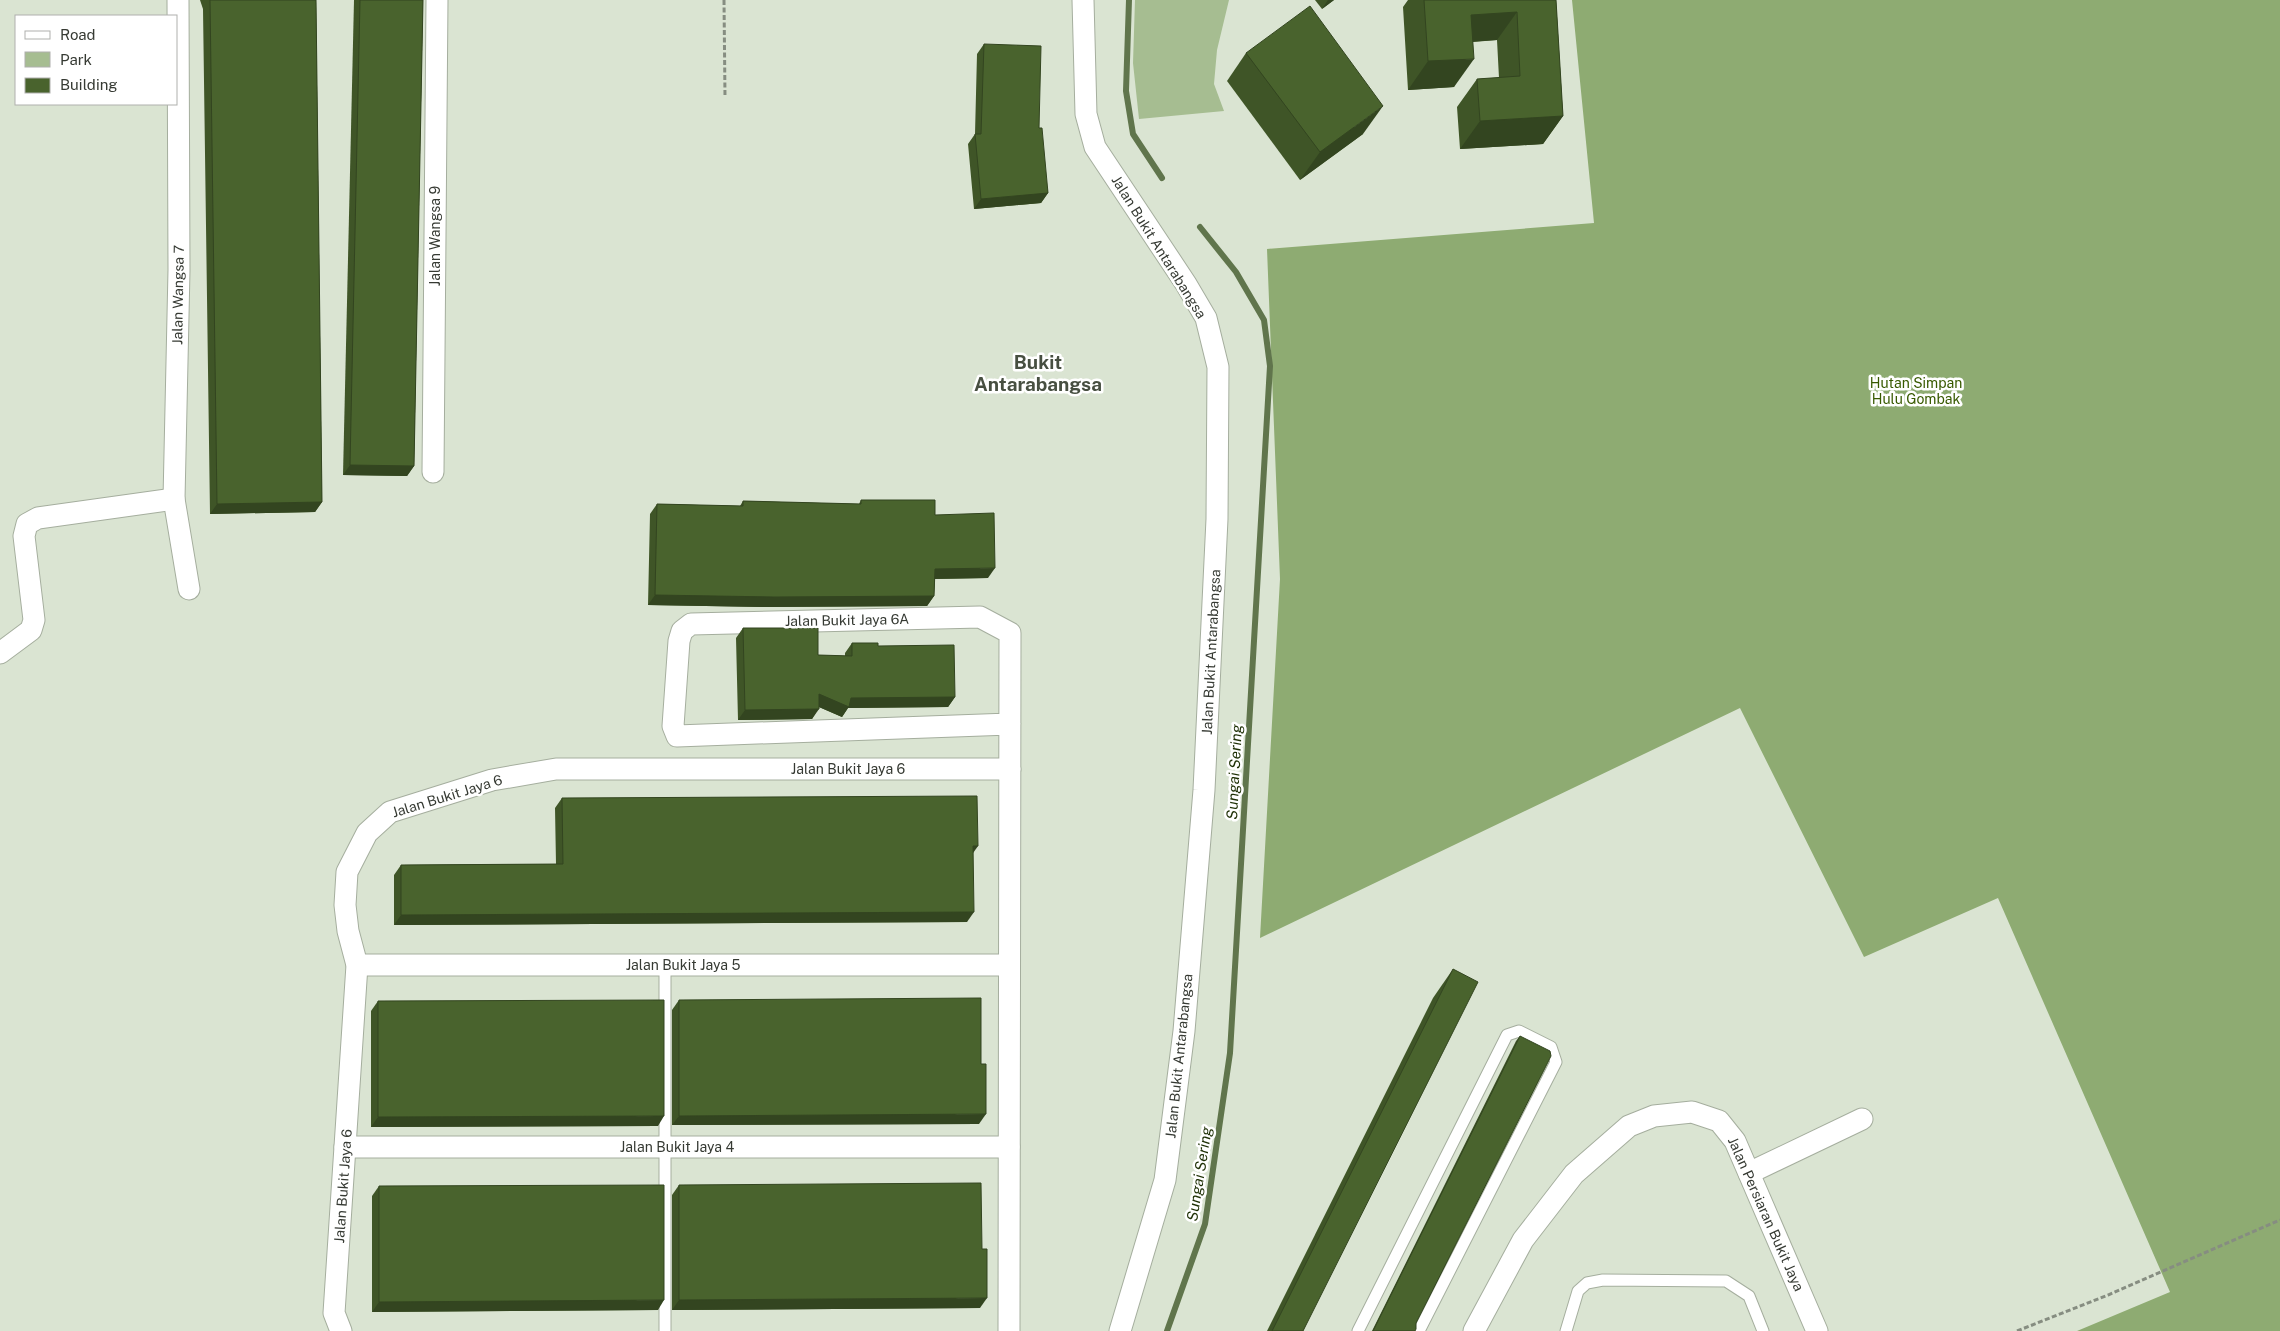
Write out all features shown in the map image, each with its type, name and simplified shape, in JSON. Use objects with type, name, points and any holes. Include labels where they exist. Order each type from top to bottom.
[{"type":"street","name":"Jalan Wangsa 7","points":[[178,0],[179,270],[174,499],[189,589]]},
{"type":"street","name":"Jalan Wangsa 9","points":[[433,472],[437,0]]},
{"type":"street","name":"Jalan Bukit Antarabangsa","points":[[1083,0],[1086,114],[1095,146],[1186,284],[1206,318],[1218,367],[1217,519],[1204,790],[1184,1031],[1165,1180],[1120,1331]]},
{"type":"street","points":[[0,653],[31,630],[34,620],[24,536],[27,524],[38,518],[174,499]]},
{"type":"street","name":"Jalan Bukit Jaya 6A","points":[[980,617],[1010,633],[1010,724],[677,736],[673,726],[682,631],[691,624],[980,617]]},
{"type":"street","points":[[1008,1331],[1010,724]]},
{"type":"street","name":"Jalan Bukit Jaya 6","points":[[341,1331],[334,1312],[357,965],[347,922],[345,904],[347,872],[367,833],[390,812],[492,780],[556,769],[1010,769]]},
{"type":"street","name":"Jalan Bukit Jaya 5","points":[[357,965],[1009,965]]},
{"type":"street","name":"Jalan Persiaran Bukit Jaya","points":[[1474,1331],[1523,1240],[1574,1174],[1629,1126],[1654,1116],[1679,1112],[1706,1116],[1719,1121],[1728,1129],[1735,1141],[1817,1331]]},
{"type":"street","points":[[1749,1173],[1862,1119]]},
{"type":"street","name":"Jalan Bukit Jaya 4","points":[[345,1147],[1009,1147]]},
{"type":"lane","points":[[665,965],[665,1331]]},
{"type":"lane","points":[[1358,1331],[1507,1035],[1519,1031],[1551,1047],[1556,1062],[1419,1331]]},
{"type":"lane","points":[[1566,1331],[1578,1291],[1587,1282],[1603,1280],[1726,1281],[1749,1296],[1763,1331]]},
{"type":"path","points":[[724,0],[725,97]]},
{"type":"path","points":[[2017,1331],[2108,1295],[2280,1220]]},
{"type":"green space","points":[[1135,0],[1229,0],[1217,50],[1214,84],[1224,111],[1139,119],[1133,63]]},
{"type":"green space","name":"Hutan Simpan Hulu Gombak","points":[[1572,0],[2280,0],[2280,1331],[2077,1331],[2170,1292],[1998,898],[1864,957],[1740,708],[1260,938],[1280,579],[1267,249],[1594,223]]},
{"type":"building","points":[[210,0],[316,0],[322,502],[217,504]]},
{"type":"building","points":[[360,0],[423,0],[414,466],[350,465]]},
{"type":"building","points":[[1424,0],[1556,0],[1563,116],[1480,121],[1477,79],[1520,76],[1517,12],[1471,15],[1474,59],[1428,61]]},
{"type":"building","points":[[1310,6],[1383,106],[1320,152],[1246,53]]},
{"type":"building","points":[[984,44],[1041,46],[1039,128],[1042,128],[1048,193],[981,199],[975,134],[981,134]]},
{"type":"building","points":[[861,500],[935,500],[935,515],[994,513],[995,568],[935,569],[934,596],[774,597],[655,595],[657,504],[743,506],[743,501],[861,504]]},
{"type":"building","points":[[743,628],[818,628],[818,655],[852,656],[852,643],[878,643],[878,646],[954,645],[955,697],[851,698],[849,707],[819,694],[819,709],[745,710]]},
{"type":"building","points":[[977,796],[978,846],[973,846],[974,912],[401,915],[401,865],[563,864],[562,798]]},
{"type":"building","points":[[1453,969],[1478,982],[1303,1331],[1272,1331]]},
{"type":"building","points":[[981,998],[981,1064],[986,1064],[986,1114],[679,1116],[679,1000]]},
{"type":"building","points":[[664,1000],[664,1116],[378,1117],[378,1001]]},
{"type":"building","points":[[1520,1036],[1550,1051],[1551,1056],[1416,1323],[1416,1329],[1415,1331],[1373,1331]]},
{"type":"building","points":[[981,1183],[982,1249],[987,1249],[987,1298],[679,1300],[679,1185]]},
{"type":"building","points":[[664,1185],[664,1300],[379,1302],[379,1186]]},
{"type":"waterway","name":"Sungai Sering","points":[[1129,0],[1126,91],[1133,134],[1162,178]]},
{"type":"waterway","name":"Sungai Sering","points":[[1167,1331],[1205,1224],[1230,1053],[1270,366],[1264,320],[1236,272],[1200,227]]},
{"type":"district","name":"Bukit Antarabangsa","points":[[1038,373]]}]
